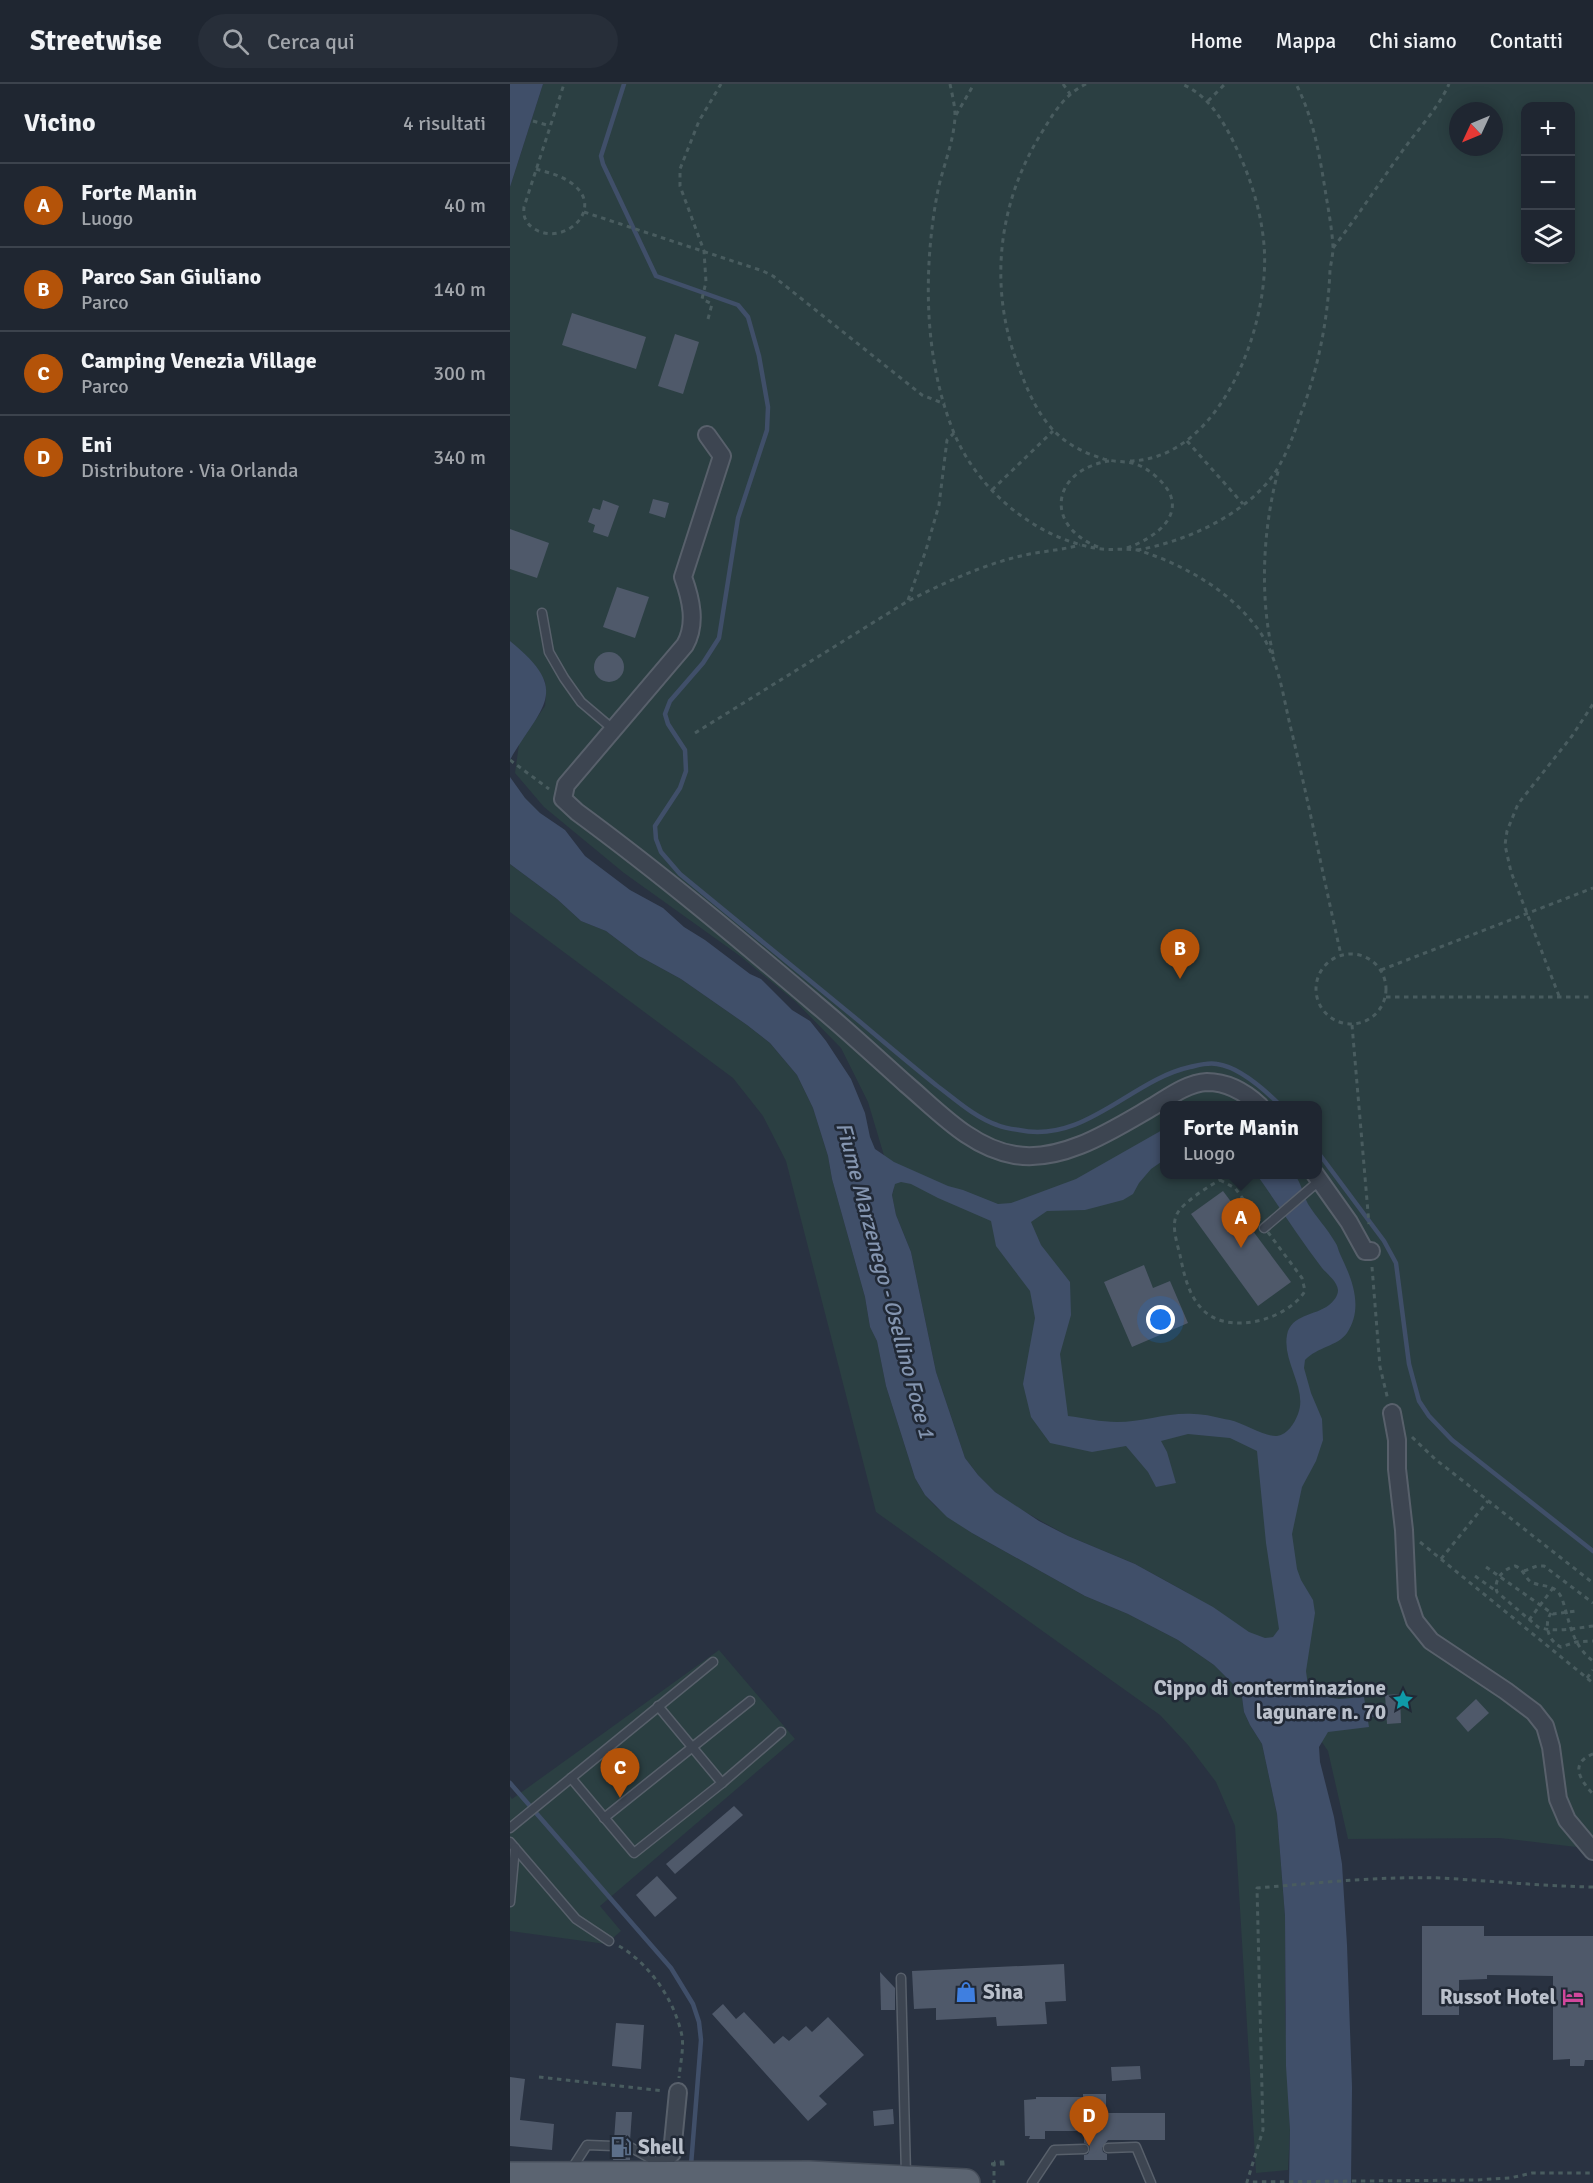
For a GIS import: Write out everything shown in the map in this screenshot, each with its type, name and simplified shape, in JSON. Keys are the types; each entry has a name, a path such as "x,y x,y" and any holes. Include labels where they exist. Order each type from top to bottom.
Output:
{"main road":[{"path":"510,2176 661,2173 808,2175 966,2183"}],"street":[{"path":"707,435 722,456 683,577 690,594 693,627 691,636 566,785 563,799 576,812 741,940 960,1130 985,1145 1016,1155 1047,1154 1067,1149 1112,1130 1160,1102"},
{"path":"1162,1101 1192,1085 1206,1082 1225,1084 1253,1101"},
{"path":"1314,1182 1349,1222 1365,1251 1371,1251"},
{"path":"1392,1413 1397,1440 1397,1469 1404,1530 1407,1596 1415,1621 1431,1641 1506,1691 1534,1712 1545,1726 1551,1747 1558,1799 1567,1821 1593,1851"},
{"path":"661,2173 672,2153 678,2092"}],"lane":[{"path":"542,614 549,652 564,678 581,702 614,730"},
{"path":"1264,1228 1314,1182"},
{"path":"510,1828 713,1662"},
{"path":"604,1818 750,1701"},
{"path":"658,1706 722,1783"},
{"path":"570,1778 634,1853 722,1783 781,1732"},
{"path":"510,1902 513,1845"},
{"path":"513,1845 576,1919 609,1941"},
{"path":"901,1978 907,2170 905,2179"},
{"path":"566,2176 587,2145 614,2146"},
{"path":"630,2147 655,2161 661,2173"},
{"path":"1108,2148 1136,2147 1151,2183"},
{"path":"1032,2183 1054,2150 1084,2149"}],"path":[{"path":"536,169 562,177 574,184 582,195 585,204 584,212 577,224 561,233 542,232 530,225 523,215 524,207 536,169 564,84"},
{"path":"708,319 712,304 702,299 706,282 704,251 680,186 680,169 699,121 721,84"},
{"path":"950,84 955,116"},
{"path":"974,84 955,116 936,201 929,263 932,340 936,371 954,433 970,463 992,490 1027,520 1081,545 1119,550 1136,550 1159,545 1221,520 1269,480 1294,436 1314,380 1328,303 1333,248 1322,168 1313,126 1296,84"},
{"path":"1062,84 1070,94"},
{"path":"1086,84 1070,94 1048,121 1016,181 1005,223 1000,289 1007,334 1018,366 1036,406 1053,431 1082,450 1112,461 1140,466 1168,489 1173,507 1170,518 1160,529 1144,540 1119,550"},
{"path":"1122,462 1142,461 1155,457 1187,441 1210,417 1238,377 1254,335 1264,279 1264,244 1258,210 1240,155 1208,101 1182,84"},
{"path":"1208,101 1225,84"},
{"path":"1333,248 1443,96 1449,84"},
{"path":"533,121 550,126"},
{"path":"584,212 754,267 773,276 922,395 945,404"},
{"path":"992,490 1053,431"},
{"path":"908,601 939,504 947,440 954,433"},
{"path":"1187,441 1243,504"},
{"path":"1108,549 1091,544 1074,532 1062,514 1060,500 1064,487 1073,477 1090,466 1112,461"},
{"path":"1280,463 1274,487 1266,555 1265,596 1268,629 1341,955"},
{"path":"695,733 908,601 981,568 1025,555 1081,545"},
{"path":"1136,550 1179,565 1223,592 1258,630 1267,643 1276,667"},
{"path":"1559,996 1507,859 1505,845 1507,831 1518,804 1572,736 1593,704"},
{"path":"511,760 563,799"},
{"path":"1382,970 1593,888"},
{"path":"1350,953 1368,958 1382,970 1387,987 1386,997 1377,1013 1370,1019 1352,1025 1333,1020 1325,1013 1316,995 1318,975 1331,959 1341,955 1350,953"},
{"path":"1386,997 1593,996"},
{"path":"1352,1025 1368,1211"},
{"path":"1220,1180 1235,1188 1264,1228 1302,1278 1305,1291 1300,1298 1284,1310 1249,1322 1221,1321 1210,1316 1202,1309 1188,1285 1176,1235 1176,1214 1183,1206 1220,1180"},
{"path":"1371,1251 1380,1367 1384,1391 1392,1413 1418,1445 1593,1583"},
{"path":"1441,1559 1488,1501"},
{"path":"1404,1530 1593,1683"},
{"path":"1497,1592 1498,1577 1511,1566 1517,1566 1532,1582 1553,1588 1560,1594 1576,1642 1583,1653 1593,1661"},
{"path":"1523,1572 1537,1566 1544,1566 1593,1603"},
{"path":"1486,1567 1551,1613 1556,1615 1576,1611"},
{"path":"1476,1576 1541,1629 1593,1626"},
{"path":"1529,1620 1553,1588"},
{"path":"1551,1613 1548,1618 1550,1640 1558,1646 1593,1641"},
{"path":"1587,1678 1593,1670"},
{"path":"1593,1754 1584,1757 1578,1773 1593,1794"},
{"path":"1593,1887 1541,1886 1440,1878 1366,1879 1257,1888 1263,2130 1248,2182 1377,2179 1476,2180 1532,2174 1593,2173"},
{"path":"539,2077 678,2092 682,2038 674,2009 645,1966 630,1953 609,1941"},
{"path":"991,2164 1006,2164 1005,2162 994,2162 994,2183"}],"green space":[{"path":"543,84 1593,84 1593,1849 1500,1838 1348,1839 1328,1751 1266,1660 1186,1592 1135,1564 1068,1536 1016,1507 995,1492 978,1475 965,1458 936,1372 911,1252 896,1215 892,1195 894,1189 868,1102 841,1048 796,1002 740,956 624,873 544,807 515,773 519,744 545,706 545,681 510,641 510,187"},
{"path":"510,864 557,899 581,921 606,931 639,956 681,979 747,1025 770,1043 797,1075 813,1108 828,1156 832,1179 865,1297 870,1327 877,1341 886,1386 915,1478 925,1495 936,1507 972,1533 1085,1596 1128,1614 1178,1640 1214,1665 1237,1688 1242,1697 1244,1712 1262,1744 1277,1814 1285,1916 1285,2012 1290,2130 1288,2170 1256,2173 1235,1826 1216,1782 1188,1745 1160,1715 876,1512 786,1161 763,1116 733,1078 510,912"},
{"path":"719,1650 795,1739 600,1906 621,1931 606,1944 510,1931 510,1796 512,1799"}],"water":[{"path":"510,84 543,84 510,187"},
{"path":"510,641 541,674 546,687 545,699 540,712 510,760"},
{"name":"Fiume Marzenego - Osellino Foce 1","path":"510,777 525,798 540,813 565,830 585,856 630,890 663,908 684,927 750,974 761,979 792,1010 810,1021 851,1079 865,1113 875,1149 894,1162 948,1186 998,1204 1011,1203 1076,1179 1160,1131 1160,1163 1151,1169 1133,1194 1123,1200 1085,1210 1047,1211 1031,1222 1041,1245 1070,1282 1071,1315 1060,1354 1068,1416 1117,1422 1175,1414 1198,1414 1230,1420 1272,1436 1281,1435 1290,1428 1298,1414 1300,1395 1286,1345 1289,1328 1298,1319 1329,1305 1338,1290 1334,1281 1322,1268 1260,1179 1297,1179 1308,1204 1337,1245 1349,1273 1355,1303 1355,1313 1347,1333 1338,1341 1315,1352 1305,1360 1304,1368 1311,1393 1322,1419 1323,1440 1316,1461 1302,1487 1292,1534 1297,1569 1313,1600 1315,1613 1306,1671 1309,1694 1339,1699 1364,1697 1369,1727 1328,1732 1319,1747 1320,1762 1334,1817 1342,1864 1352,2087 1351,2183 1289,2183 1285,1916 1277,1814 1262,1744 1244,1712 1242,1697 1237,1688 1214,1665 1178,1640 1128,1614 1085,1596 972,1533 947,1517 925,1495 915,1478 886,1386 877,1341 870,1327 865,1297 832,1179 828,1156 813,1108 797,1075 770,1043 747,1025 681,979 639,956 606,931 581,921 557,899 510,864","holes":["901,1182 911,1184 991,1221 996,1246 1030,1291 1035,1318 1023,1384 1031,1417 1050,1443 1092,1452 1126,1446 1148,1472 1156,1487 1176,1483 1167,1452 1161,1441 1188,1434 1230,1438 1257,1451 1266,1543 1279,1629 1273,1637 1265,1638 1249,1632 1213,1607 1135,1564 1068,1536 1039,1521 995,1492 965,1458 936,1372 911,1252 896,1215 892,1195 895,1184"]}],"building":[{"path":"572,313 646,337 636,369 562,345"},
{"path":"675,334 699,342 683,394 658,386"},
{"path":"653,499 669,503 665,518 649,513"},
{"path":"603,500 619,506 608,537 593,532 595,525 588,522 593,508 600,510"},
{"path":"510,529 549,543 537,578 510,569"},
{"path":"617,587 649,597 635,638 603,627"},
{"path":"609,652 620,656 624,667 620,678 609,682 598,678 594,667 598,656"},
{"path":"1223,1191 1291,1282 1258,1306 1191,1214"},
{"path":"1144,1265 1153,1288 1170,1281 1188,1323 1132,1347 1104,1282"},
{"path":"1400,1694 1401,1723 1387,1724 1385,1695"},
{"path":"1476,1699 1489,1713 1468,1732 1456,1718"},
{"path":"734,1806 743,1815 675,1874 666,1864"},
{"path":"657,1876 677,1898 655,1917 636,1895"},
{"name":"Russot Hotel","path":"1422,1926 1484,1926 1484,1936 1593,1936 1593,2060 1585,2060 1584,2066 1570,2066 1570,2059 1553,2060 1553,1976 1487,1975 1487,1979 1459,1980 1459,2015 1422,2015"},
{"path":"1064,1964 1066,2001 1045,2002 1047,2024 997,2026 996,2017 936,2020 936,2008 914,2009 912,1971"},
{"path":"880,1972 895,1988 895,2010 881,2010"},
{"path":"723,2004 736,2019 744,2012 774,2044 783,2036 789,2041 806,2026 812,2032 828,2017 864,2055 819,2096 827,2104 808,2121 712,2014"},
{"path":"616,2023 644,2025 641,2069 612,2066"},
{"path":"1140,2066 1141,2079 1112,2081 1111,2067"},
{"path":"510,2077 525,2079 520,2120 554,2124 552,2150 510,2146"},
{"path":"1083,2094 1106,2094 1106,2113 1165,2113 1165,2140 1108,2140 1102,2148 1107,2154 1107,2160 1084,2160 1084,2155 1088,2154 1090,2149 1089,2145 1084,2143 1084,2131 1045,2131 1045,2139 1029,2139 1030,2136 1025,2136 1024,2100 1036,2099 1036,2097 1083,2097"},
{"path":"893,2109 894,2124 874,2126 873,2111"},
{"path":"616,2112 632,2112 630,2141 624,2146 625,2151 630,2154 630,2160 613,2160 614,2152 620,2147 619,2143 614,2140"}],"waterway":[{"path":"624,84 601,156 603,164 656,276 738,305 748,317 759,356 768,407 767,430 738,518 719,638 703,663 670,701 665,714 668,724 685,750 686,771 680,788 655,826 656,839 661,852 680,874 917,1069 965,1107 989,1122 1002,1127 1043,1132 1065,1128 1087,1120 1168,1074 1210,1063 1225,1066 1243,1075 1275,1101"},
{"path":"1322,1158 1384,1241 1396,1263 1409,1364 1419,1401 1429,1416 1452,1440 1593,1551"},
{"path":"1364,1714 1391,1716"},
{"path":"510,1783 671,1968 693,2004 699,2022 701,2040 691,2165"}],"place":[{"name":"Parco San Giuliano","path":"1180,979"},
{"name":"Forte Manin","path":"1241,1248"},
{"name":"Cippo di conterminazione lagunare n. 70","path":"1403,1700"},
{"name":"Camping Venezia Village","path":"620,1798"},
{"name":"Sina","path":"966,1992"},
{"name":"Russot Hotel","path":"1573,1997"},
{"name":"Eni","path":"1089,2146"},
{"name":"Shell","path":"621,2147"}]}
